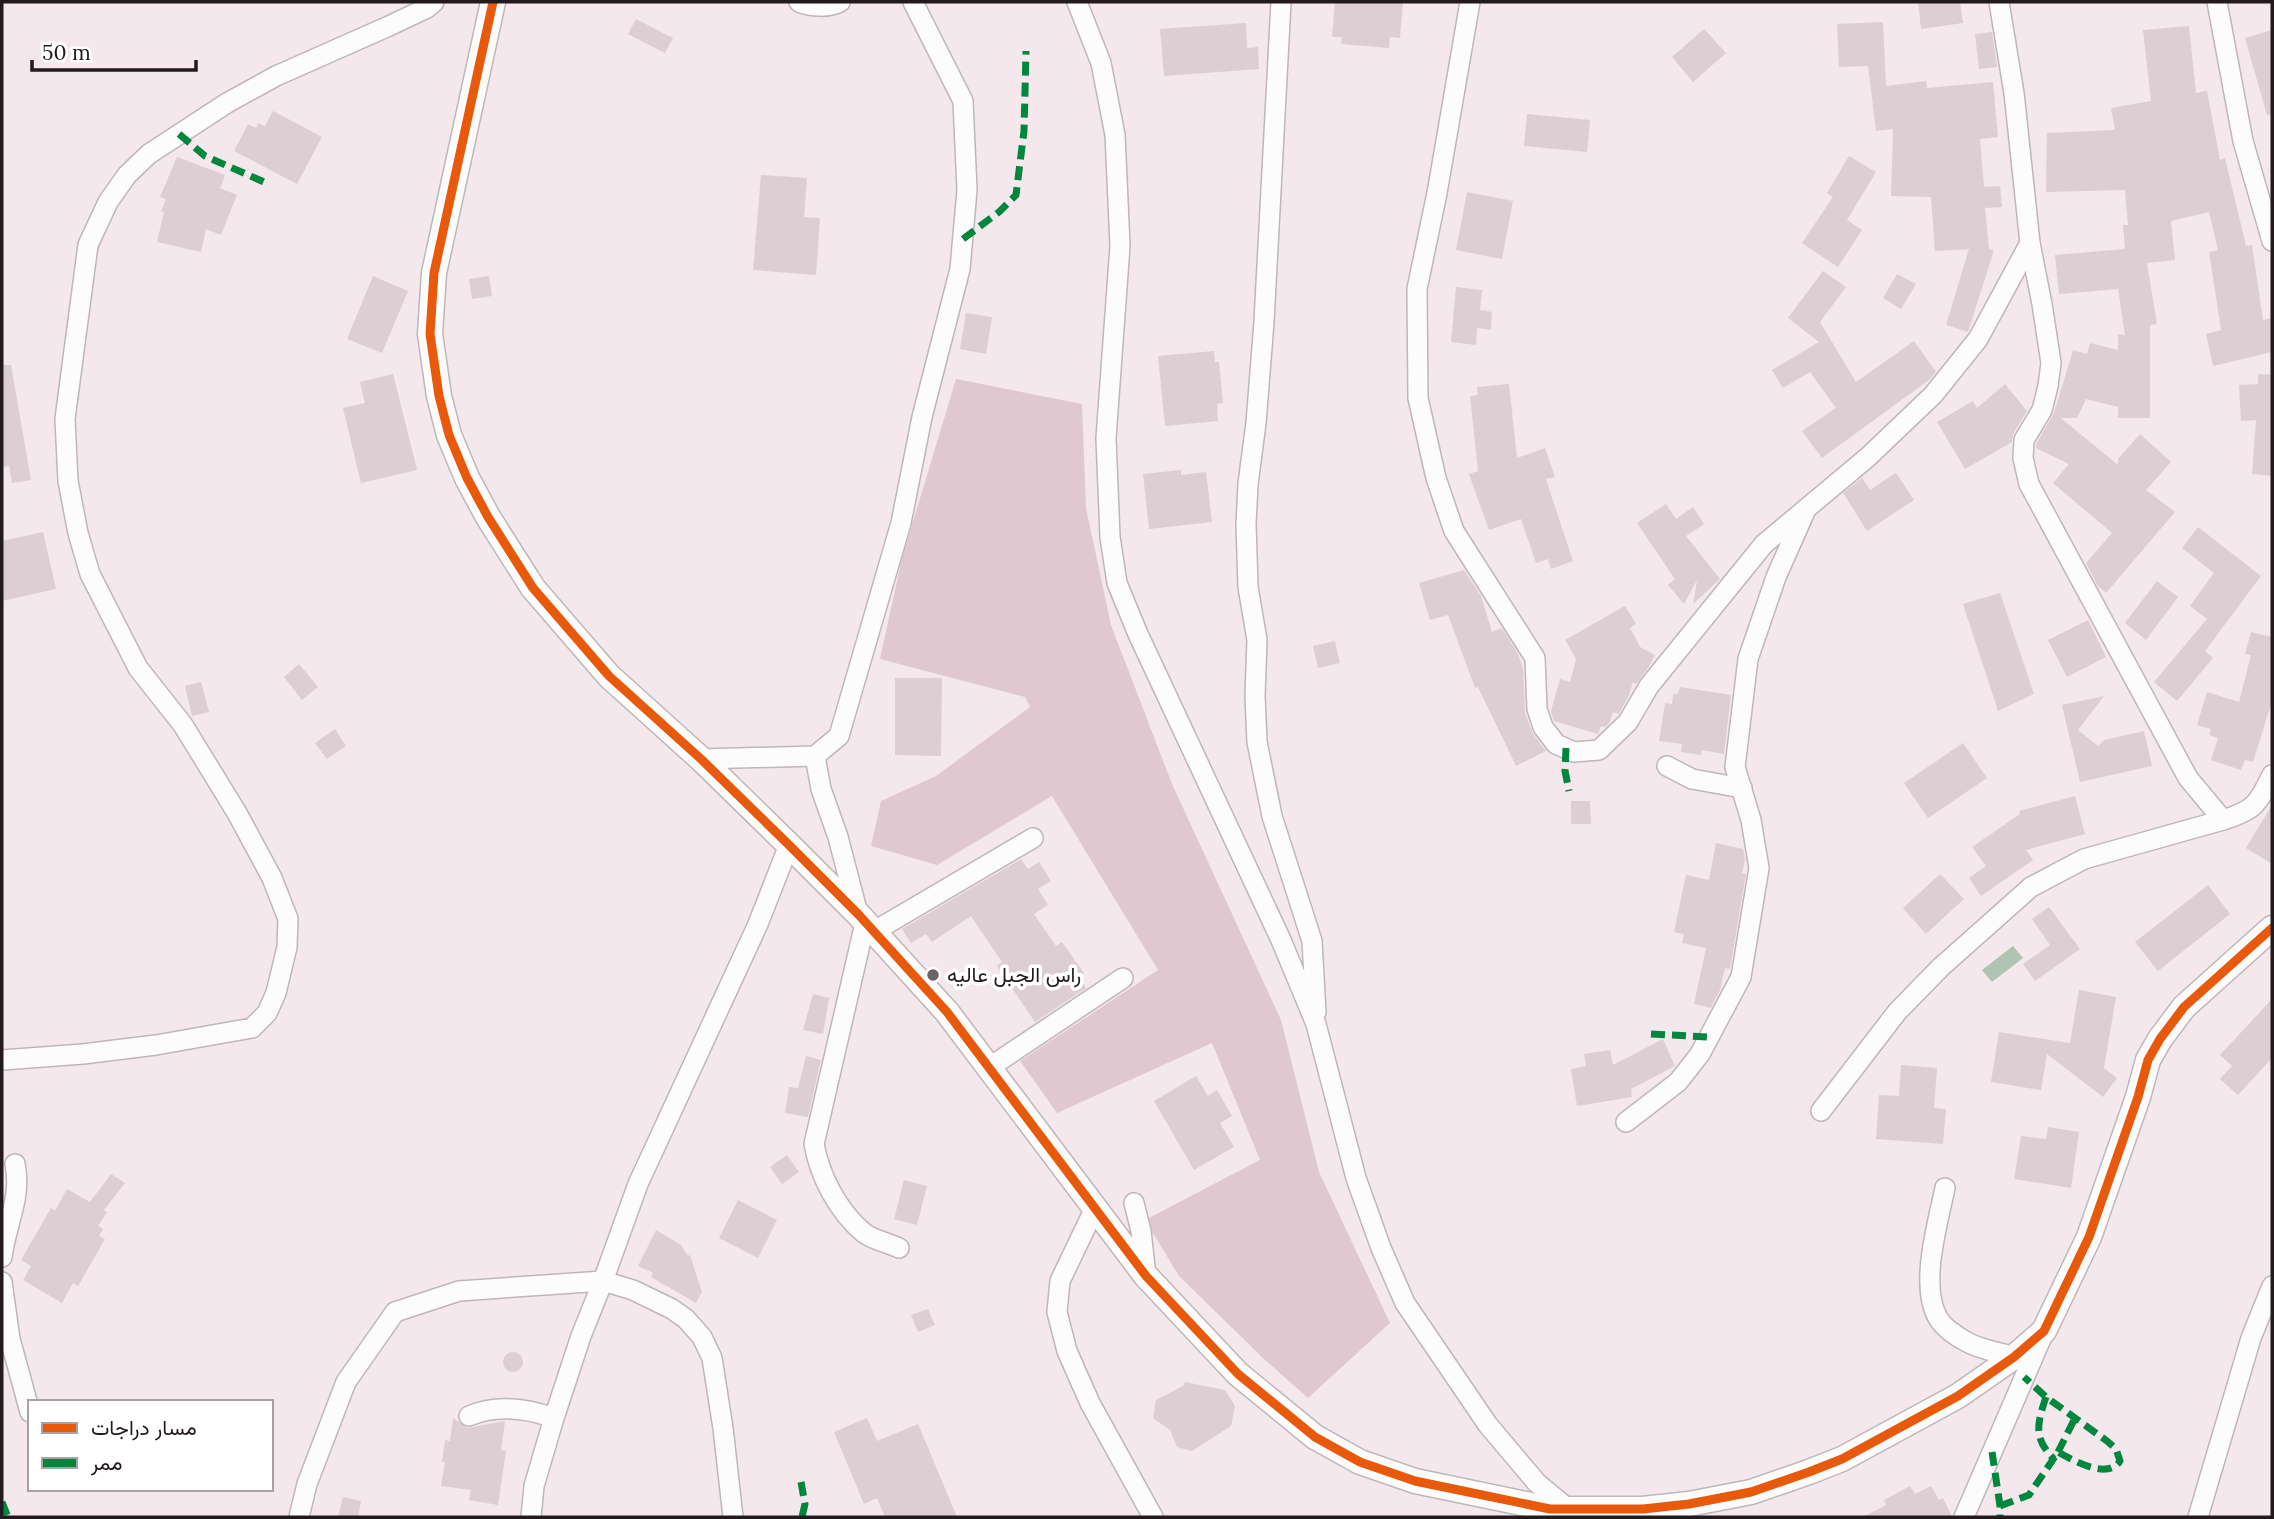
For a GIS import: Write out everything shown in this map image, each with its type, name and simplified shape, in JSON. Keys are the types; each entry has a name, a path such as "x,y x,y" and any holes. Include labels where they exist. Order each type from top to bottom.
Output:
{"street":[{"path":"2,1060 156,1045 252,1028 267,1013 276,993 287,947 288,919 272,878 237,813 183,725 138,668 90,574 78,533 68,481 65,419 88,245 108,202 127,175 149,154 227,103 276,76 389,26 434,2"},
{"path":"493,2 434,273 430,334 439,396 449,435 467,478 533,588 609,676 701,759 789,845 940,1003 1053,1149 1094,1210 1146,1276 1238,1374 1315,1437 1360,1462 1415,1481 1556,1512 1643,1509 1739,1494 1842,1459 1958,1396 2014,1357 2044,1331"},
{"path":"799,2 807,5 834,5 840,2"},
{"path":"701,759 815,756 839,736 901,523 922,417 960,269 968,190 963,101 913,2"},
{"path":"1077,2 1101,63 1115,135 1120,246 1106,438 1110,537 1117,583 1138,634 1281,940 1316,1024 1356,1178 1381,1248 1405,1303 1488,1425 1537,1483 1556,1512"},
{"path":"1280,2 1264,323 1248,484 1247,574 1257,640 1257,742 1272,816 1312,941 1316,1024"},
{"path":"1470,2 1437,194 1417,289 1418,398 1436,478 1454,531 1535,658 1537,709 1543,727 1556,744 1574,752 1599,750 1610,740 1628,722 1649,685 1764,544 1868,457 1933,395 1978,339 2030,243"},
{"path":"1999,2 2014,93 2030,243 2051,363 2042,410 2024,440 2023,458 2029,484 2188,778 2223,821"},
{"path":"2217,2 2243,141 2272,241"},
{"path":"1626,1122 1678,1082 1700,1054 1741,977 1759,868 1735,767 1748,659 1776,578 1805,510"},
{"path":"815,756 821,789 865,923 814,1144 818,1166 846,1213 866,1234 899,1248"},
{"path":"1667,765 1692,779 1742,788"},
{"path":"1821,1111 1897,1012 1941,967 2031,887 2084,859 2241,814 2258,803 2272,775"},
{"path":"865,923 1032,838"},
{"path":"531,1517 534,1486 554,1418 581,1336 638,1184 758,924 789,845"},
{"path":"1965,1517 2044,1331 2089,1237 2138,1097 2148,1060 2184,1007 2272,928"},
{"path":"990,1067 1123,978"},
{"path":"2,1257 4,1240 15,1211 15,1164"},
{"path":"1945,1188 1930,1265 1930,1292 1937,1317 1968,1343 2014,1357"},
{"path":"1134,1203 1141,1231 1146,1276"},
{"path":"1094,1210 1060,1281 1057,1312 1067,1351 1090,1403 1153,1517"},
{"path":"2,1282 10,1339 28,1405"},
{"path":"299,1517 307,1484 346,1382 395,1312 459,1291 603,1282 633,1290 672,1309 702,1337 712,1358 733,1517"},
{"path":"2198,1517 2251,1338 2272,1286"},
{"path":"469,1416 485,1409 522,1409 554,1418"}],"shaded area":[{"path":"956,379 1082,404 1086,508 1111,625 1172,784 1281,1020 1319,1172 1390,1323 1308,1398 1179,1276 1145,1220 1260,1160 1212,1043 1057,1113 1020,1061 1158,970 1052,796 937,865 871,846 881,801 936,776 1030,707 1025,697 880,659 902,558"},
{"path":"2013,946 2023,958 1992,982 1982,970"}],"building":[{"path":"1335,2 1403,2 1400,38 1390,37 1389,48 1341,44 1342,37 1332,37"},
{"path":"1918,2 1960,2 1963,23 1921,29"},
{"path":"636,19 673,38 665,53 628,34"},
{"path":"1883,22 1886,86 1926,81 1927,88 1993,82 1998,137 1980,139 1984,187 2000,186 2002,207 1985,208 1989,249 1994,250 1968,332 1946,325 1969,249 1935,251 1931,197 1891,196 1893,129 1876,131 1868,66 1839,67 1837,24"},
{"path":"1246,23 1247,48 1258,47 1259,69 1164,76 1160,29"},
{"path":"2189,26 2196,93 2207,91 2220,160 2225,158 2246,246 2252,245 2263,320 2272,318 2272,352 2213,366 2206,334 2221,330 2209,252 2218,250 2209,212 2171,221 2175,260 2147,263 2157,324 2150,325 2150,418 2118,418 2118,407 2086,399 2077,418 2061,418 2118,465 2118,459 2140,434 2171,462 2146,490 2175,512 2106,593 2098,586 2086,563 2112,533 2053,483 2069,464 2036,448 2036,444 2054,413 2073,350 2087,354 2090,343 2118,350 2118,334 2125,335 2118,289 2059,294 2055,255 2125,249 2123,225 2128,225 2125,190 2046,192 2047,133 2115,130 2111,108 2151,101 2143,30"},
{"path":"1704,29 1726,53 1693,82 1672,57"},
{"path":"2272,30 2272,114 2267,115 2245,38"},
{"path":"1992,32 1997,67 1979,69 1975,34"},
{"path":"273,111 322,137 297,184 234,151 248,124 256,128 258,123 265,126"},
{"path":"1527,114 1590,120 1587,152 1524,146"},
{"path":"1849,156 1876,172 1847,220 1862,230 1838,267 1802,243 1833,197 1827,193"},
{"path":"177,157 225,175 220,188 237,195 221,235 206,229 201,252 157,242 164,212 161,211 166,199 160,197"},
{"path":"761,175 807,178 804,217 820,218 816,275 753,270"},
{"path":"1467,192 1513,201 1502,259 1456,250"},
{"path":"1823,271 1846,287 1820,322 1856,382 1914,341 1936,372 1929,380 1822,458 1802,431 1836,408 1810,372 1783,388 1772,370 1819,342 1788,318"},
{"path":"1897,274 1916,284 1901,309 1883,298"},
{"path":"373,276 408,291 382,353 347,339"},
{"path":"489,276 492,296 472,299 469,279"},
{"path":"1456,287 1482,290 1480,310 1492,312 1491,330 1477,328 1476,345 1451,342"},
{"path":"966,313 992,317 986,354 960,349"},
{"path":"1214,351 1215,362 1219,362 1223,403 1217,404 1218,421 1165,426 1158,356"},
{"path":"2,365 11,365 31,480 12,483 9,466 2,467"},
{"path":"393,374 417,470 361,483 343,408 365,403 360,382"},
{"path":"2258,374 2272,375 2272,476 2252,474 2256,420 2241,421 2239,385 2258,384"},
{"path":"1509,384 1517,458 1545,448 1555,477 1546,479 1573,561 1551,569 1548,559 1536,563 1521,519 1489,530 1469,474 1478,471 1470,396 1478,395 1477,387"},
{"path":"2005,384 2027,411 2013,434 2012,442 1965,469 1937,422 1973,401 1977,408"},
{"path":"1181,470 1181,475 1206,472 1212,522 1149,529 1143,474"},
{"path":"1896,473 1914,500 1867,531 1843,493 1862,478 1870,490"},
{"path":"1666,504 1676,519 1693,507 1704,524 1686,536 1720,579 1693,604 1697,580 1684,604 1668,585 1675,579 1637,523"},
{"path":"2198,527 2261,576 2205,651 2213,658 2177,701 2154,682 2207,619 2190,606 2214,573 2182,548"},
{"path":"43,532 56,589 2,601 2,541"},
{"path":"1464,570 1481,596 1492,632 1502,628 1518,654 1523,668 1525,713 1533,734 1546,751 1516,766 1478,687 1475,688 1448,615 1430,620 1419,583"},
{"path":"2157,581 2178,597 2146,640 2125,623"},
{"path":"2000,593 2034,694 1998,711 1963,604"},
{"path":"1625,606 1636,624 1630,628 1640,647 1655,655 1648,668 1636,684 1633,682 1619,714 1613,712 1610,722 1605,727 1601,726 1598,734 1554,721 1551,711 1560,679 1570,682 1576,659 1565,640"},
{"path":"2088,620 2106,657 2067,677 2048,640"},
{"path":"2251,632 2272,637 2272,701 2253,762 2245,760 2241,770 2211,760 2218,738 2209,735 2211,729 2197,725 2207,692 2239,702 2251,655 2245,654"},
{"path":"1335,641 1340,663 1318,668 1313,646"},
{"path":"299,664 318,687 302,700 284,677"},
{"path":"895,678 942,678 941,756 895,755"},
{"path":"201,682 209,712 192,716 185,686"},
{"path":"1680,687 1731,695 1724,754 1702,750 1701,755 1681,752 1682,744 1659,741 1665,703 1672,704 1673,694 1678,694"},
{"path":"2104,696 2078,730 2098,746 2104,740 2144,731 2152,766 2080,782 2062,705"},
{"path":"335,729 346,746 327,759 315,743"},
{"path":"1963,743 1987,778 1928,818 1904,783"},
{"path":"2075,796 2085,834 2026,850 2033,860 1981,896 1969,878 1986,866 1972,847 2020,814 2019,811"},
{"path":"1571,801 1590,801 1591,824 1571,824"},
{"path":"2272,805 2272,864 2246,848"},
{"path":"1716,843 1743,849 1745,860 1742,873 1746,874 1730,969 1725,968 1720,990 1711,1008 1694,1004 1706,948 1682,943 1684,934 1674,932 1686,875 1709,880"},
{"path":"1021,859 1028,869 1039,862 1051,881 1038,889 1048,905 1034,914 1056,946 1062,942 1084,973 1079,977 1086,988 1035,1022 997,966 1002,962 971,916 932,942 926,934 911,943 902,929"},
{"path":"1940,874 1964,899 1926,934 1903,908"},
{"path":"2208,885 2230,914 2158,971 2135,942"},
{"path":"2049,907 2080,949 2035,981 2023,964 2050,945 2032,919"},
{"path":"2079,990 2116,997 2104,1068 2117,1078 2103,1097 2047,1054 2041,1090 1991,1082 1999,1032 2070,1043"},
{"path":"813,994 829,998 823,1034 803,1030"},
{"path":"2272,999 2272,1058 2238,1095 2220,1079 2232,1066 2220,1055"},
{"path":"1663,1039 1675,1066 1631,1089 1632,1097 1577,1106 1571,1069 1586,1066 1584,1054 1610,1050 1613,1065"},
{"path":"806,1056 821,1060 808,1117 785,1113 789,1087 798,1088"},
{"path":"1901,1065 1937,1068 1934,1108 1946,1109 1943,1144 1876,1139 1879,1095 1899,1096"},
{"path":"1196,1076 1208,1096 1217,1090 1232,1116 1220,1123 1234,1147 1194,1170 1154,1101"},
{"path":"2048,1127 2079,1132 2071,1188 2014,1179 2021,1136 2046,1139"},
{"path":"787,1155 799,1172 782,1184 770,1167"},
{"path":"111,1174 125,1183 104,1210 107,1212 98,1226 103,1229 99,1236 105,1239 78,1286 73,1283 62,1303 23,1280 31,1266 21,1260 51,1208 55,1211 67,1189 90,1202"},
{"path":"904,1180 927,1186 917,1225 894,1219"},
{"path":"738,1200 777,1220 758,1258 719,1238"},
{"path":"656,1230 681,1245 688,1256 690,1255 702,1292 696,1303 651,1277 653,1273 638,1266"},
{"path":"928,1309 935,1325 918,1332 911,1315"},
{"path":"513,1352 520,1355 523,1362 520,1369 513,1372 506,1369 503,1362 506,1355"},
{"path":"1185,1382 1225,1390 1235,1406 1231,1426 1192,1451 1177,1447 1170,1430 1153,1418 1156,1400 1183,1386"},
{"path":"453,1418 467,1428 505,1421 501,1450 506,1451 498,1505 469,1500 471,1490 441,1486 445,1440 450,1441"},
{"path":"867,1418 877,1441 918,1424 957,1517 885,1517 877,1498 864,1504 834,1432"},
{"path":"1910,1486 1915,1494 1931,1486 1939,1500 1943,1498 1952,1517 1863,1517 1886,1505 1884,1500"},
{"path":"343,1497 361,1501 358,1517 338,1517"}],"marked path":[{"path":"963,239 999,212 1016,195 1024,131 1026,51"},
{"path":"179,134 205,156 264,182"},
{"path":"1566,748 1565,771 1569,791"},
{"path":"1651,1034 1709,1037"},
{"path":"2000,1506 2029,1495 2058,1452 2081,1464 2099,1469 2108,1469 2120,1461 2116,1449 2107,1441 2046,1397 2024,1377"},
{"path":"2046,1397 2040,1415 2039,1430 2043,1444 2054,1459"},
{"path":"2058,1452 2075,1418"},
{"path":"1992,1452 2000,1517"},
{"path":"801,1482 805,1504 802,1517"},
{"path":"2,1502 8,1517"}],"cycle path":[{"path":"493,2 434,273 430,334 439,396 449,435 467,478 488,517 533,588 609,676 701,759 789,845 858,914 947,1012 1146,1276 1238,1374 1315,1437 1360,1462 1415,1481 1550,1509 1643,1509 1689,1504 1751,1492 1842,1459 1958,1396 2014,1357 2044,1331 2089,1237 2138,1097 2148,1060 2184,1007 2272,928"}],"place":[{"name":"راس الجبل عاليه","path":"933,975"}]}
